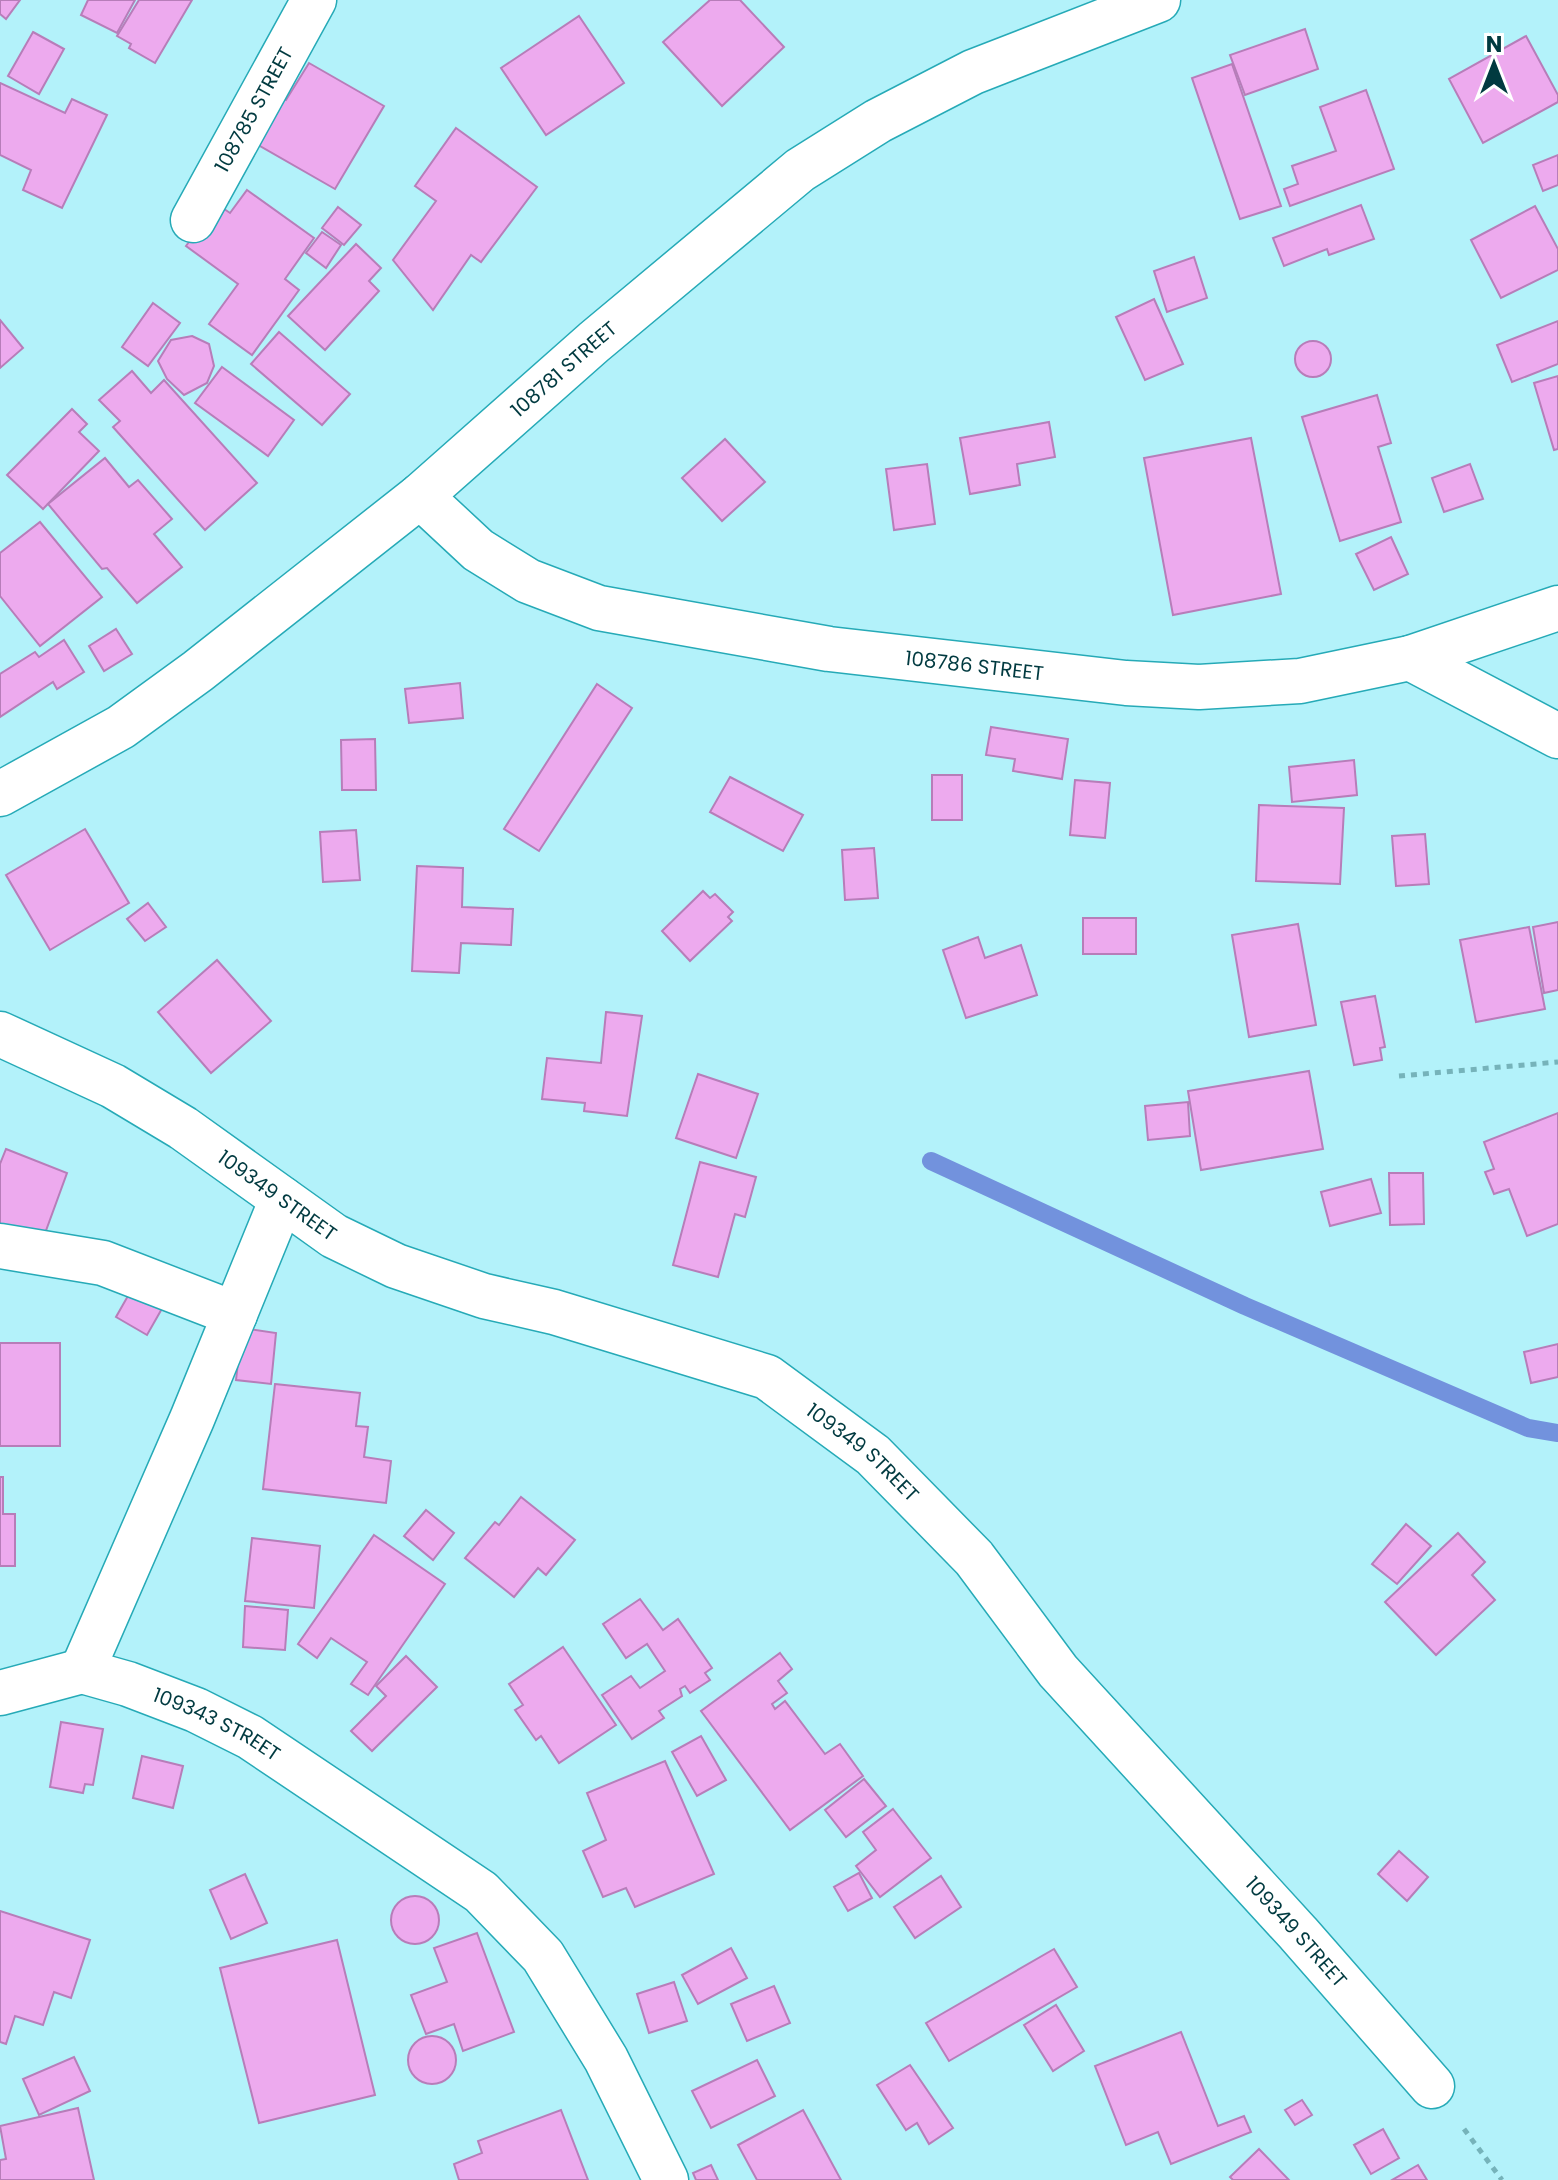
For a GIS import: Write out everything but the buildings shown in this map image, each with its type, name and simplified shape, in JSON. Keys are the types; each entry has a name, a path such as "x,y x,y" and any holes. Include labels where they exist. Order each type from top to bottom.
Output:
{"street":[{"name":"108785 STREET","path":"193,220 314,0"},
{"name":"108781 STREET","path":"0,794 121,727 420,496 594,342 800,170 878,121 973,72 1147,2"},
{"name":"108786 STREET","path":"420,496 478,550 528,581 599,608 829,649 1126,683 1199,687 1300,681 1410,658 1558,608"},
{"path":"1410,658 1558,736"},
{"name":"109349 STREET","path":"0,1034 113,1086 183,1128 334,1236 396,1266 484,1296 554,1312 767,1377 873,1455 974,1558 1058,1671 1298,1933 1432,2086"},
{"path":"0,1693 82,1671 282,1199"},
{"path":"0,1246 103,1263 235,1314"},
{"name":"109343 STREET","path":"82,1671 182,1705 250,1737 481,1892 543,1956 606,2059 666,2180"}],"path":[{"path":"1399,1076 1558,1062"},
{"path":"1432,2086 1502,2180"}],"waterway":[{"path":"931,1161 1245,1306 1528,1428 1558,1433"}]}
